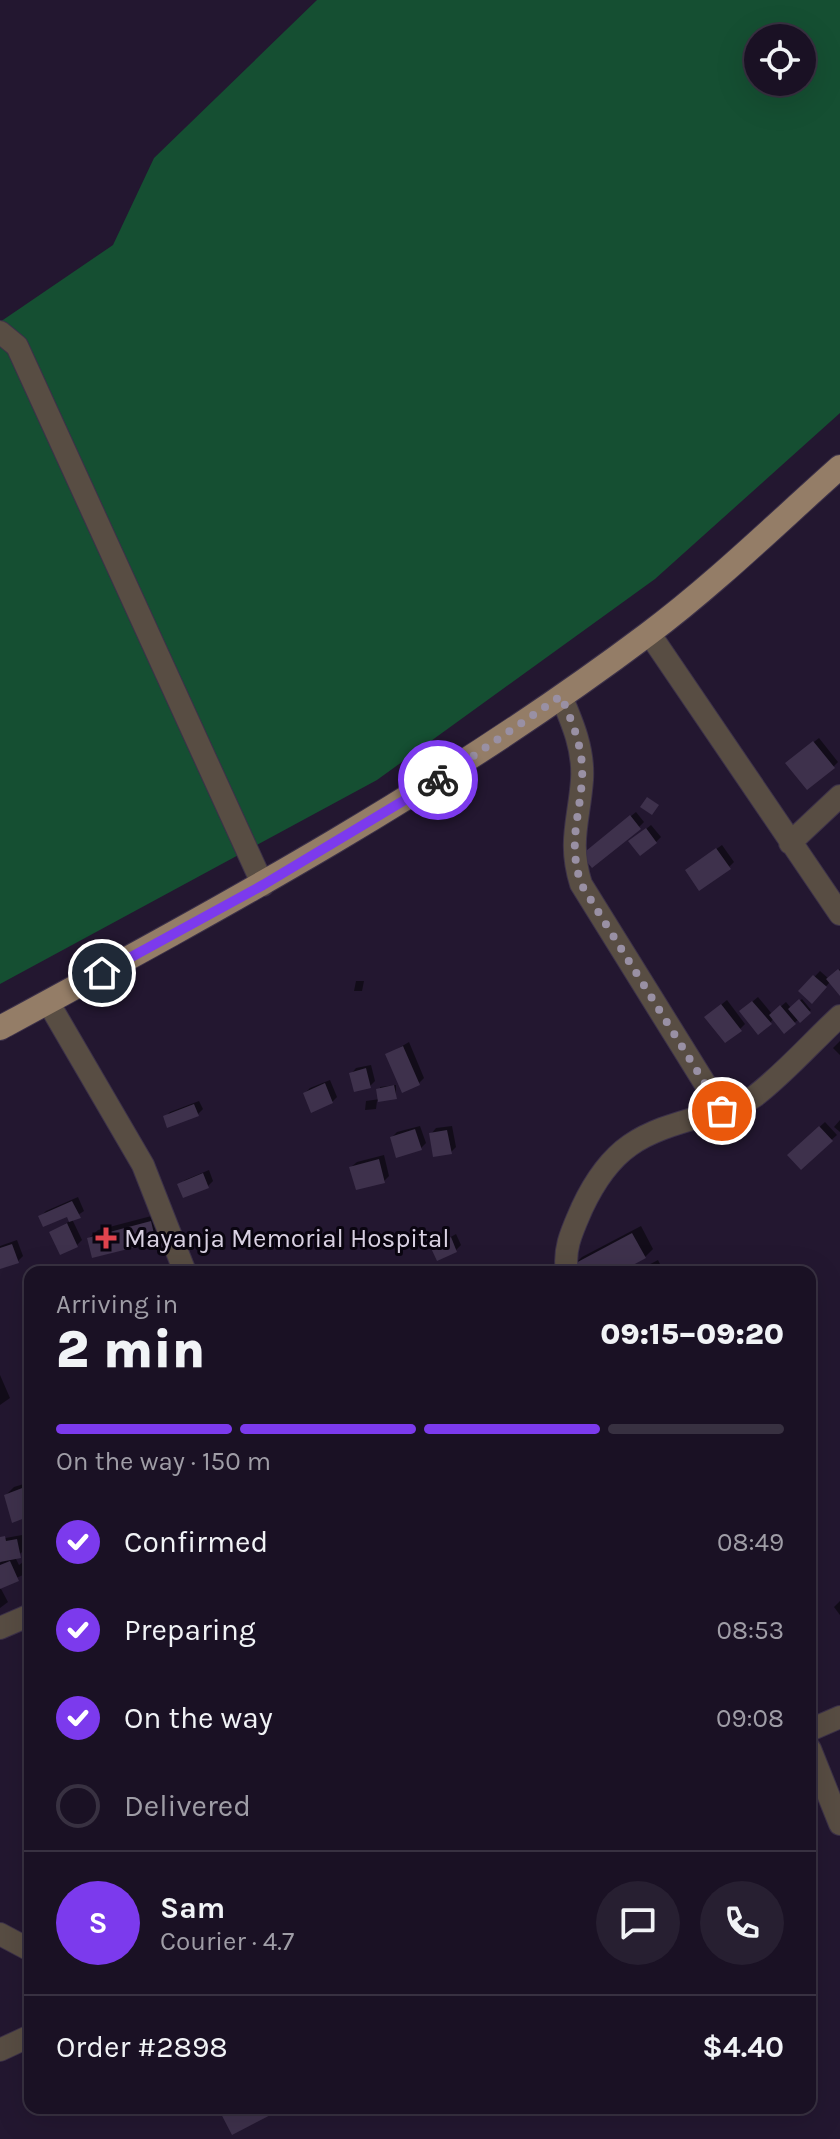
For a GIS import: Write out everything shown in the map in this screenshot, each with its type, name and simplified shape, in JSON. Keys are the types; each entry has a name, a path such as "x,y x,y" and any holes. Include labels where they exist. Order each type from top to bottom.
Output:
{"main road":[{"path":"0,1028 263,885 434,783 649,633 840,467"}],"street":[{"path":"0,332 17,346 263,885"},
{"path":"649,633 840,914"},
{"path":"561,696 577,732 581,756 582,778 574,861 581,884 722,1111"},
{"path":"790,843 840,796"},
{"path":"48,1002 143,1165 183,1266"},
{"path":"566,1266 570,1236 587,1198 606,1167 628,1144 660,1128 722,1111 753,1097 840,1016"},
{"path":"0,1628 24,1618"},
{"path":"816,1727 840,1717"},
{"path":"816,1764 840,1824"},
{"path":"0,1934 24,1947"},
{"path":"0,2050 24,2039"}],"green space":[{"path":"317,0 840,0 840,413 655,579 377,780 0,984 0,322 113,245 154,158"}],"building":[{"path":"813,741 835,768 807,790 785,763"},
{"path":"647,797 659,805 652,815 640,807"},
{"path":"630,815 641,829 592,868 581,855"},
{"path":"646,828 657,843 640,856 628,841"},
{"path":"716,848 731,869 699,891 685,870"},
{"path":"838,969 840,971 840,996 826,979"},
{"path":"813,975 827,987 812,1004 798,991"},
{"path":"799,999 811,1013 800,1023 788,1009"},
{"path":"752,1001 772,1024 758,1035 739,1011"},
{"path":"721,1004 742,1031 725,1043 704,1017"},
{"path":"780,1005 796,1024 784,1034 769,1015"},
{"path":"403,1046 420,1085 402,1093 385,1054"},
{"path":"366,1068 371,1088 354,1092 349,1073"},
{"path":"325,1083 333,1103 311,1113 303,1093"},
{"path":"394,1085 397,1099 378,1102 376,1089"},
{"path":"194,1104 199,1116 167,1128 163,1116"},
{"path":"819,1126 833,1141 801,1170 787,1155"},
{"path":"415,1129 422,1150 396,1158 390,1137"},
{"path":"447,1130 452,1154 433,1157 429,1133"},
{"path":"379,1159 385,1183 356,1190 349,1167"},
{"path":"203,1173 209,1188 183,1198 177,1184"},
{"path":"72,1201 81,1218 69,1222 67,1217 43,1227 38,1216"},
{"path":"151,1221 156,1242 92,1258 87,1238"},
{"path":"67,1223 78,1247 60,1255 49,1232"},
{"path":"632,1233 646,1258 631,1266 572,1265"},
{"path":"451,1237 457,1252 437,1261 430,1246"},
{"path":"12,1244 19,1263 0,1269 0,1248"},
{"path":"24,1487 24,1518 12,1523 4,1495"},
{"path":"5,1536 6,1541 17,1539 21,1558 0,1562 0,1537"},
{"path":"10,1561 19,1581 0,1589 0,1565"},
{"path":"221,2114 272,2114 232,2135"}],"way so far":[{"path":"438,780 561,696 577,732 581,756 582,778 574,861 581,884 722,1111"}],"place":[{"name":"Mayanja Memorial Hospital","path":"106,1238"}],"route":[{"path":"102,973 263,885 438,780"}]}
